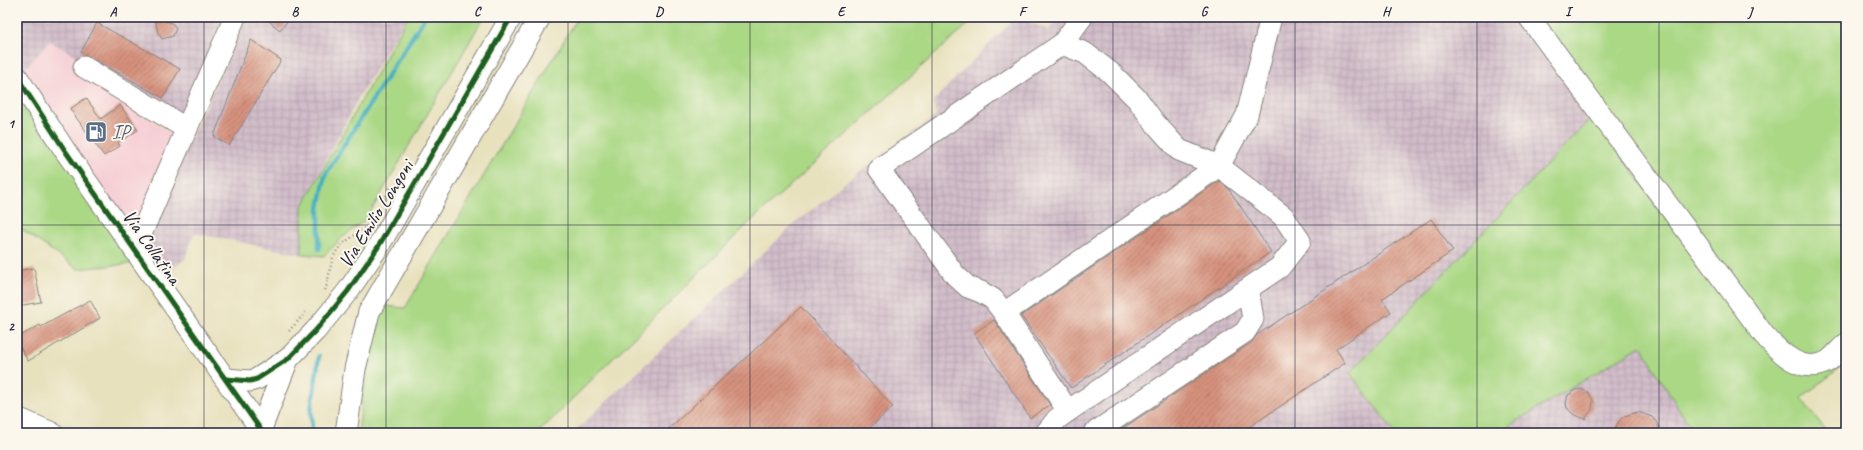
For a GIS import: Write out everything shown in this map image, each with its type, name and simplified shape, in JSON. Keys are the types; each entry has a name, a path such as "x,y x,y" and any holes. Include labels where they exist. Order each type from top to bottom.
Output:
{"street":[{"path":"135,248 235,17"},
{"name":"Via Emilio Longoni","path":"226,379 258,379 288,359 321,324 348,291 378,247 511,17"},
{"name":"Via Emilio Longoni","path":"346,433 354,369 369,312 540,17"},
{"path":"1068,411 1004,313 993,299 982,292 968,287 955,275 879,169 1062,44 1082,17"},
{"path":"1004,313 1219,166 1247,115 1271,17"},
{"path":"1529,17 1764,335 1776,348 1797,363 1811,365 1828,361 1846,344"},
{"path":"1046,433 1057,419 1068,411 1280,267 1300,240 1283,216 1219,166 1179,150 1154,122 1138,100 1111,73 1085,53 1062,44"},
{"path":"84,67 187,130"},
{"name":"Via Collatina","path":"17,78 66,152 135,248 262,431"},
{"path":"1094,433 1246,332 1253,319 1248,288"},
{"path":"262,431 288,359"},
{"path":"17,418 52,433"}],"path":[{"path":"324,293 329,281 333,258 336,252 342,244 358,234 371,221 394,180"},
{"path":"286,333 308,310"}],"shaded area":[{"path":"17,17 224,17 181,118 50,41 23,71 17,61"},
{"path":"246,17 407,17 359,97 302,207 304,255 194,233 185,259 166,274 142,246"},
{"path":"1016,17 1049,30 1058,17 1518,17 1592,117 1483,235 1350,373 1395,433 573,433 795,223 847,181 936,116 933,101"},
{"path":"50,41 80,58 73,70 175,135 138,223 131,230 23,71"},
{"path":"1642,345 1656,372 1694,433 1497,433"}],"green space":[{"path":"408,17 484,17 367,218 342,238 324,256 302,254 302,207"},
{"path":"578,17 976,17 751,221 538,433 358,433 371,335 386,306 405,308"},
{"path":"1519,17 1846,17 1846,363 1801,398 1828,433 1694,433 1656,372 1642,345 1497,433 1395,433 1350,373 1592,117 1689,247"},
{"path":"17,89 137,263 78,269 17,226"}],"building":[{"path":"264,17 291,17 280,30"},
{"path":"155,18 172,23 176,28 173,36 162,39 158,33"},
{"path":"97,23 180,69 163,98 81,52"},
{"path":"251,40 281,60 229,146 214,136"},
{"path":"86,98 101,119 120,105 138,130 118,143 120,146 104,156 70,109"},
{"path":"1219,181 1228,188 1271,252 1071,388 1021,316"},
{"path":"1431,219 1453,251 1382,299 1391,312 1336,349 1345,363 1240,433 1116,433 1252,342 1257,335"},
{"path":"34,268 41,302 17,306 17,271"},
{"path":"90,300 100,318 28,361 17,342 17,338 40,325 41,327"},
{"path":"801,307 893,407 864,433 664,433"},
{"path":"994,320 1050,405 1030,418 974,333"},
{"path":"1580,389 1588,392 1593,400 1592,409 1585,419 1573,414 1567,408 1566,403 1568,395"},
{"path":"1638,412 1652,417 1657,423 1661,433 1613,433 1619,421 1624,416"}],"waterway":[{"path":"319,249 319,209 325,175 425,17"},
{"path":"312,433 311,410 319,356"}],"cycle path":[{"path":"226,379 250,381 257,379 288,359 316,330 348,291 378,247 511,17"},
{"path":"17,77 66,152 263,433"}],"place":[{"name":"IP","path":"96,132"}]}
